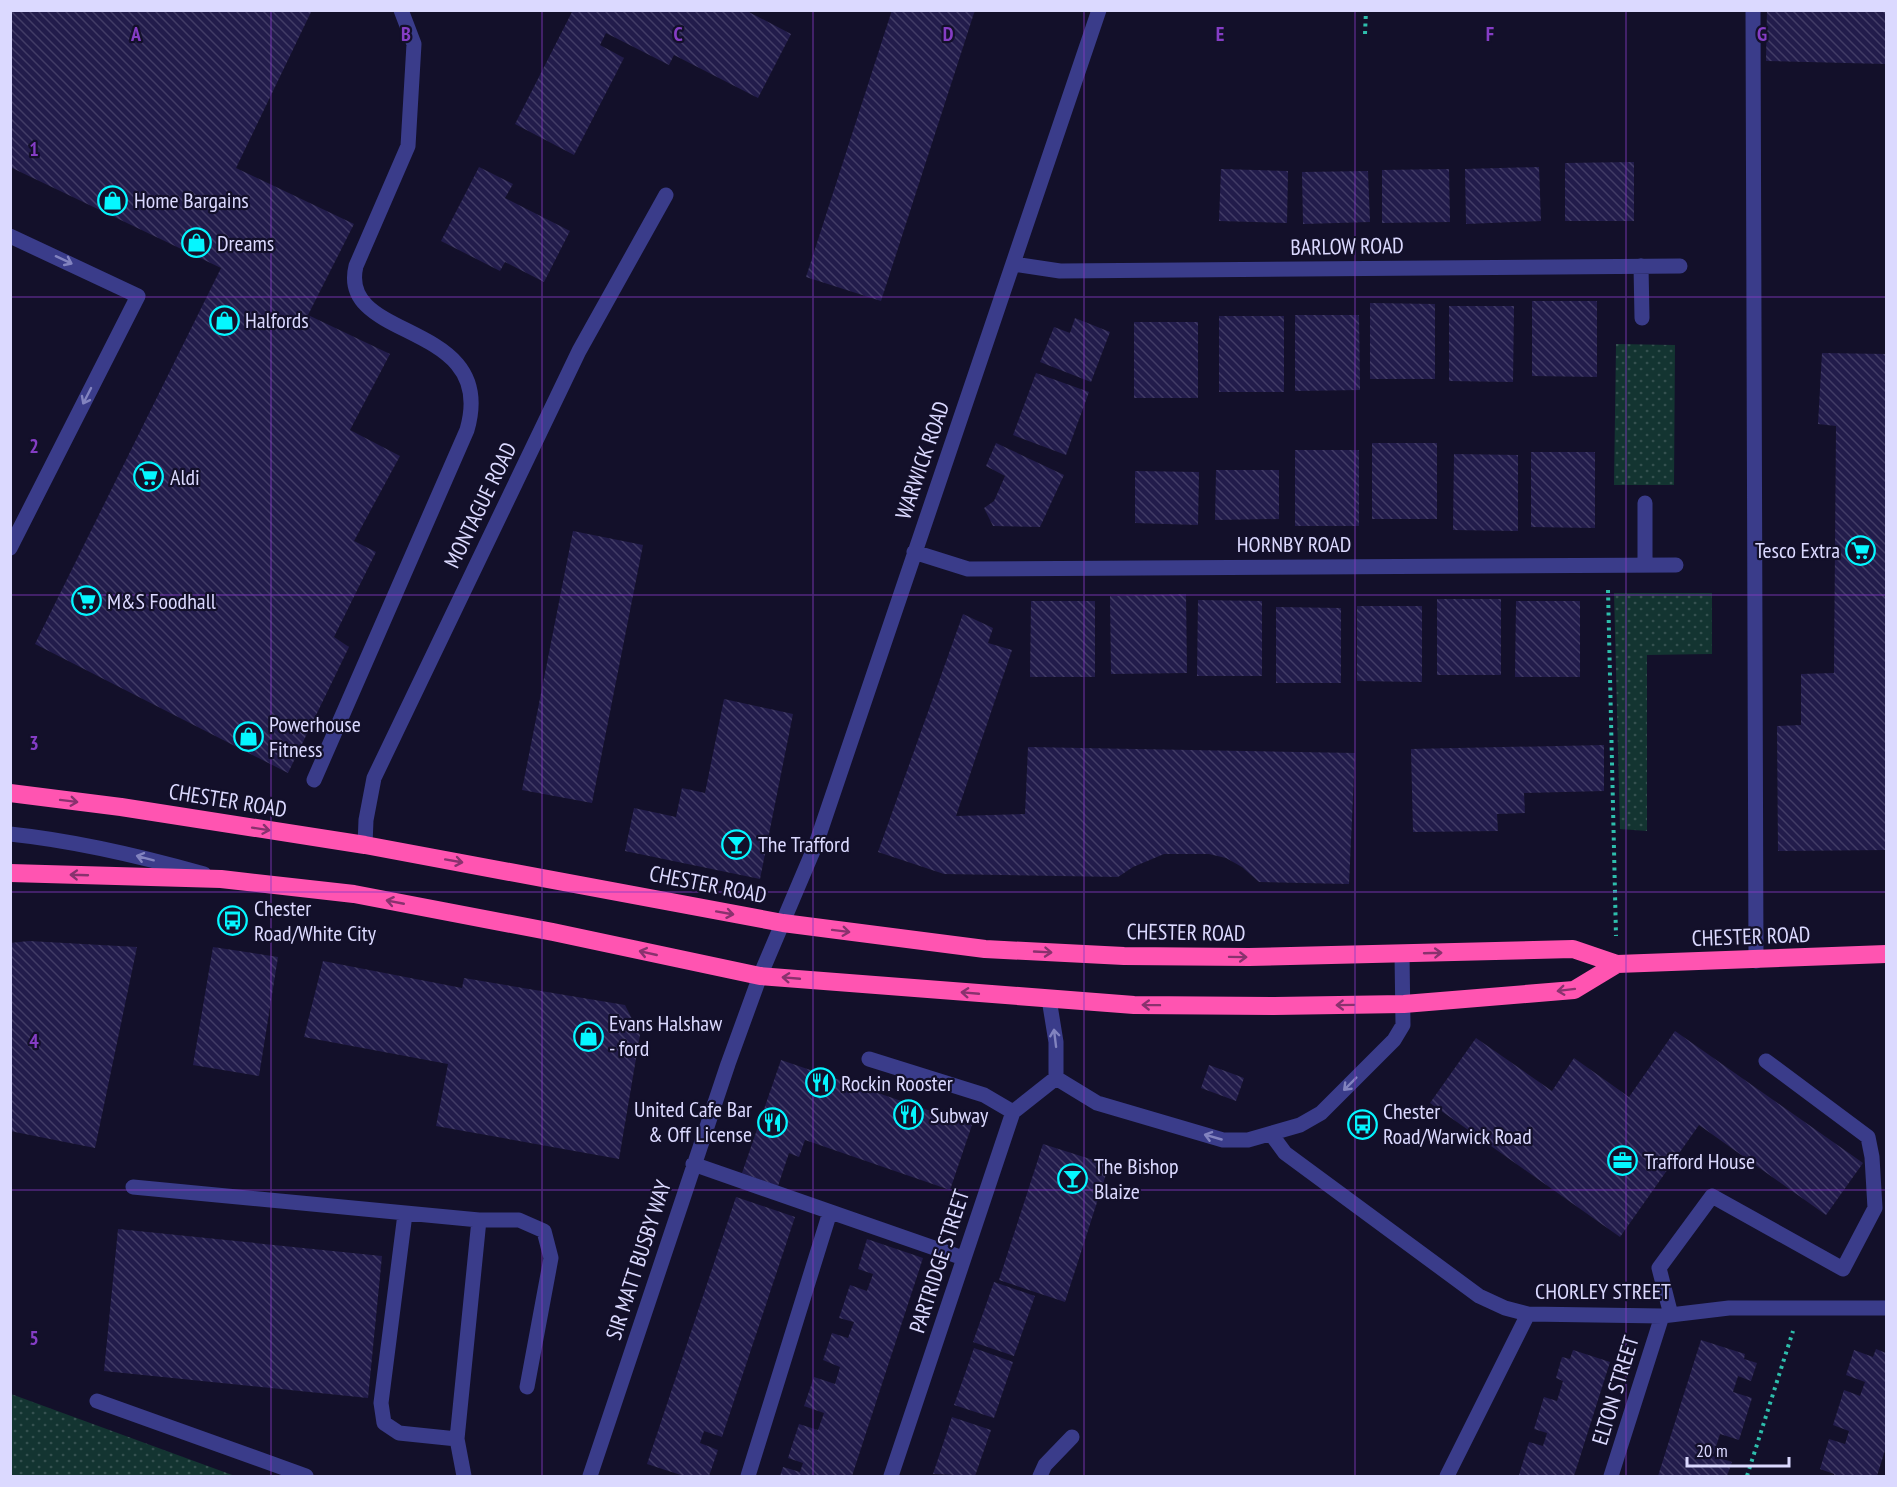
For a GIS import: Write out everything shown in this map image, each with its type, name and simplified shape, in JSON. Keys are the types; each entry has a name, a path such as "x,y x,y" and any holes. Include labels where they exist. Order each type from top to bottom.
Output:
{"highway":[{"name":"CHESTER ROAD","path":"10,794 133,809 365,845 783,923 985,950 1147,956 1402,954 1573,949 1617,964 1756,961 1887,954"},
{"name":"CHESTER ROAD","path":"10,873 221,879 354,894 553,932 760,976 1049,999 1192,1005 1404,1004 1574,990 1617,964"}],"street":[{"path":"314,780 467,430 472,411 471,391 464,372 451,356 365,305 354,287 356,266 408,146 414,44 406,18 401,10"},
{"name":"WARWICK ROAD","path":"783,923 816,844 1099,10"},
{"path":"1753,10 1756,961"},
{"name":"MONTAGUE ROAD","path":"365,845 366,820 374,778 579,351 666,195"},
{"path":"10,236 138,296 10,548"},
{"name":"BARLOW ROAD","path":"1014,264 1060,271 1680,266"},
{"path":"1641,266 1642,318"},
{"path":"1644,565 1645,503"},
{"name":"HORNBY ROAD","path":"914,552 968,568 1676,565"},
{"path":"10,834 66,840 140,856 221,879"},
{"name":"SIR MATT BUSBY WAY","path":"590,1476 693,1164 760,976 783,923"},
{"path":"1056,1078 1097,1103 1223,1140 1248,1140 1300,1125 1321,1113 1394,1040 1403,1025 1402,954"},
{"path":"1049,999 1056,1042 1056,1078"},
{"path":"869,1059 984,1095 1013,1112 1056,1078"},
{"path":"1666,1316 1659,1268 1712,1196 1843,1269 1875,1208 1872,1157 1868,1137 1766,1061"},
{"name":"PARTRIDGE STREET","path":"891,1476 1013,1112"},
{"name":"CHORLEY STREET","path":"1271,1134 1285,1153 1479,1296 1528,1314 1666,1316 1729,1308 1887,1308"},
{"path":"693,1164 963,1258"},
{"path":"133,1187 405,1214 479,1220 519,1220 544,1231 551,1258 527,1388"},
{"path":"748,1476 830,1212"},
{"path":"405,1214 381,1403 384,1423 399,1433 457,1439"},
{"path":"464,1476 457,1439 479,1220"},
{"path":"1447,1476 1528,1314"},
{"name":"ELTON STREET","path":"1611,1476 1666,1316"},
{"path":"97,1401 306,1476"},
{"path":"1040,1476 1045,1465 1072,1437"}],"path":[{"path":"1365,34 1366,10"},
{"path":"1608,565 1617,964"},
{"path":"1747,1476 1800,1307"}],"green space":[{"path":"1616,344 1675,345 1674,485 1614,485"},
{"path":"1614,593 1712,593 1712,654 1647,655 1647,831 1620,829"},
{"path":"11,1394 235,1476 11,1476"}],"building":[{"path":"10,10 312,10 236,168 354,224 308,315 390,354 350,430 400,456 354,541 376,552 334,637 349,647 288,773 35,644 221,268 10,167"},
{"path":"573,10 745,10 791,34 758,98 674,55 669,65 606,33 600,45 624,58 574,155 515,124"},
{"path":"892,10 975,10 881,301 806,277"},
{"path":"1767,10 1886,10 1886,64 1766,61"},
{"path":"1634,162 1634,221 1565,221 1565,163"},
{"path":"479,167 513,184 505,198 570,231 544,282 505,262 500,271 441,241"},
{"path":"1539,167 1541,221 1466,224 1465,169"},
{"path":"1221,169 1288,171 1287,223 1219,221"},
{"path":"1449,169 1450,222 1382,223 1382,170"},
{"path":"1368,171 1370,222 1303,224 1302,172"},
{"path":"1532,301 1597,301 1597,377 1532,376"},
{"path":"1370,303 1435,304 1435,379 1370,379"},
{"path":"1449,306 1514,306 1513,382 1449,381"},
{"path":"1295,315 1359,315 1360,390 1295,391"},
{"path":"1219,316 1284,316 1284,392 1219,392"},
{"path":"1075,318 1110,332 1091,382 1040,362 1054,327 1070,333"},
{"path":"1134,322 1198,322 1198,398 1134,398"},
{"name":"Tesco Extra","path":"1822,353 1886,354 1886,850 1778,851 1777,726 1801,725 1801,674 1834,673 1836,426 1818,424"},
{"path":"1036,373 1089,392 1066,455 1013,435"},
{"path":"996,443 1064,475 1040,527 993,526 984,508 994,501 1005,476 986,466"},
{"path":"1372,443 1437,443 1437,519 1372,519"},
{"path":"1295,450 1359,450 1359,526 1295,526"},
{"path":"1531,452 1595,452 1595,528 1531,527"},
{"path":"1454,454 1518,455 1518,531 1453,530"},
{"path":"1216,470 1279,470 1279,519 1215,520"},
{"path":"1135,471 1199,472 1198,525 1135,523"},
{"path":"573,531 643,545 592,803 522,790"},
{"path":"1186,594 1187,673 1111,674 1110,596"},
{"path":"1437,599 1501,599 1501,675 1437,675"},
{"path":"1198,600 1262,601 1262,676 1197,676"},
{"path":"1031,601 1095,601 1095,677 1030,677"},
{"path":"1516,601 1580,601 1580,677 1515,677"},
{"path":"1357,606 1422,606 1422,682 1357,681"},
{"path":"1276,607 1341,608 1341,683 1276,683"},
{"path":"963,614 993,628 988,643 1012,650 956,816 1025,814 1028,747 1355,753 1349,884 1259,882 1242,867 1226,858 1209,854 1164,854 1133,867 1118,877 944,874 878,852"},
{"path":"724,699 793,714 760,879 625,851 634,808 676,817 682,788 705,793"},
{"path":"1604,745 1604,791 1524,793 1525,813 1497,814 1498,831 1413,832 1411,749"},
{"path":"29,941 137,947 95,1148 10,1131 10,943"},
{"path":"213,947 278,957 259,1076 193,1065"},
{"path":"323,961 462,988 464,978 625,1005 640,1035 619,1159 436,1126 448,1064 304,1037"},
{"path":"1675,1031 1863,1163 1826,1215 1699,1125 1620,1237 1430,1103 1476,1038 1552,1091 1574,1058 1629,1097"},
{"path":"781,1060 972,1125 950,1190 805,1140 799,1157 789,1153 778,1186 742,1173"},
{"path":"1209,1065 1244,1078 1236,1101 1201,1088"},
{"path":"1043,1144 1109,1165 1065,1302 999,1280"},
{"path":"736,1197 795,1217 722,1437 704,1431 700,1443 718,1450 709,1476 684,1476 647,1464"},
{"path":"118,1229 382,1256 368,1398 104,1371"},
{"path":"867,1239 923,1258 852,1476 780,1476 783,1467 800,1472 803,1463 788,1458 799,1424 818,1430 824,1413 804,1406 814,1377 835,1384 840,1367 823,1360 832,1333 848,1338 854,1322 839,1318 850,1285 867,1291 873,1274 858,1269"},
{"path":"994,1282 1035,1296 1014,1356 973,1342"},
{"path":"1701,1340 1745,1354 1744,1359 1757,1363 1751,1381 1738,1376 1733,1392 1752,1398 1739,1440 1720,1434 1713,1456 1732,1462 1727,1476 1658,1476"},
{"path":"974,1348 1013,1362 994,1418 954,1405"},
{"path":"1876,1349 1886,1353 1886,1447 1877,1476 1834,1476 1820,1469 1829,1439 1845,1444 1849,1431 1833,1425 1844,1390 1860,1396 1865,1382 1846,1375 1854,1350 1873,1357"},
{"path":"1573,1350 1610,1362 1574,1476 1519,1475 1529,1442 1543,1446 1547,1433 1534,1429 1544,1397 1557,1401 1563,1381 1556,1378 1562,1357 1570,1359"},
{"path":"952,1417 991,1430 975,1476 933,1474"}],"place":[{"name":"Home Bargains","path":"113,200"},
{"name":"Dreams","path":"196,243"},
{"name":"Halfords","path":"224,320"},
{"name":"Aldi","path":"149,477"},
{"name":"Tesco Extra","path":"1861,550"},
{"name":"M&S Foodhall","path":"86,601"},
{"name":"Powerhouse Fitness","path":"248,737"},
{"name":"The Trafford","path":"737,844"},
{"name":"Chester Road/White City","path":"233,921"},
{"name":"Evans Halshaw - ford","path":"588,1036"},
{"name":"Rockin Rooster","path":"820,1083"},
{"name":"Subway","path":"909,1115"},
{"name":"United Cafe Bar & Off License","path":"773,1122"},
{"name":"Chester Road/Warwick Road","path":"1362,1124"},
{"name":"Trafford House","path":"1623,1161"},
{"name":"The Bishop Blaize","path":"1073,1179"}]}
